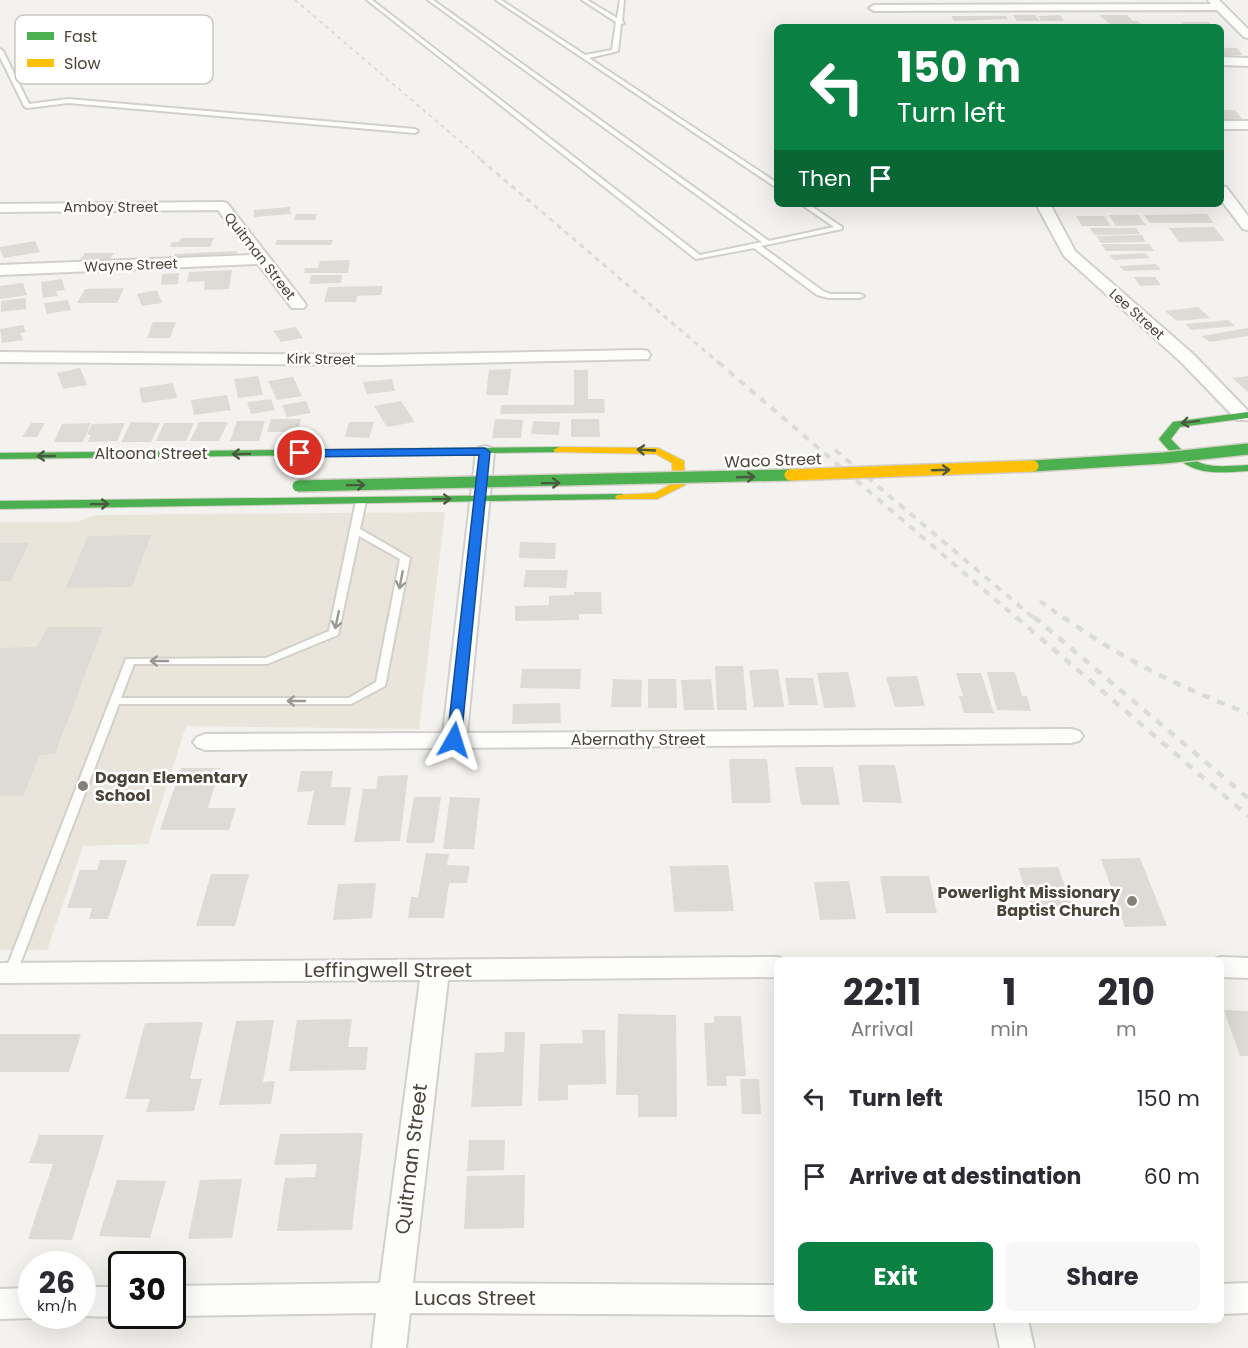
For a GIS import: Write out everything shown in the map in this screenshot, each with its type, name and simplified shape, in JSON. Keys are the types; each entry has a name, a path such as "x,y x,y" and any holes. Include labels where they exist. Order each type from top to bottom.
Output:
{"main road":[{"path":"1245,415 1177,424 1165,439 1185,461 1212,470 1248,468"},
{"path":"1155,444 1236,436"},
{"name":"Waco Street","path":"464,468 638,467 1086,449"},
{"path":"0,456 658,450 678,461 680,485 657,496 0,505"},
{"name":"Waco Street","path":"292,486 580,483 806,475 1061,465 1248,450"}],"street":[{"path":"1074,4 1088,21"},
{"path":"874,9 1074,4 1216,4 1248,34"},
{"path":"1224,62 1248,62"},
{"path":"1224,125 1248,125"},
{"path":"1226,203 1248,202"},
{"path":"1226,203 1248,226"},
{"name":"Amboy Street","path":"0,208 222,207"},
{"name":"Quitman Street","path":"222,207 298,305"},
{"name":"Lee Street","path":"1045,207 1069,253 1187,358 1245,415"},
{"name":"Wayne Street","path":"0,270 262,259"},
{"name":"Kirk Street","path":"0,357 376,360 642,355"},
{"path":"454,740 485,452"},
{"name":"Abernathy Street","path":"205,742 1071,736"},
{"name":"Leffingwell Street","path":"5,972 774,968"},
{"path":"1224,968 1248,968"},
{"name":"Quitman Street","path":"389,1348 435,969"},
{"name":"Lucas Street","path":"186,1301 394,1298 774,1300"},
{"path":"1224,1299 1248,1298"},
{"path":"0,1304 18,1303"},
{"path":"1012,1323 1017,1348"}],"lane":[{"path":"369,0 699,257 840,228 808,207"},
{"path":"430,0 768,243"},
{"path":"498,0 774,184"},
{"path":"584,0 621,23"},
{"path":"584,57 615,51 621,23 622,0"},
{"path":"0,51 15,82"},
{"path":"16,84 27,106 68,101 415,131"},
{"path":"756,246 820,293 829,296 860,296"},
{"path":"5,972 130,661 267,661 334,633 361,501"},
{"path":"114,701 351,702 381,684 405,558 355,530"}],"shaded area":[{"name":"Dogan Elementary School","path":"445,512 419,729 186,726 148,844 83,846 47,950 0,950 0,522 77,522 96,515"}],"building":[{"path":"1013,15 1035,15 1040,21 1017,21"},
{"path":"1060,15 1064,21 1041,21 1038,16"},
{"path":"1099,15 1127,15 1133,21 1141,24 1110,24"},
{"path":"951,16 1006,16 1008,19 954,21"},
{"path":"1181,22 1209,22 1210,24 1183,24"},
{"path":"1224,48 1237,48 1243,55 1224,55"},
{"path":"1224,110 1235,110 1242,119 1224,119"},
{"path":"290,207 291,214 254,217 254,210"},
{"path":"296,214 317,214 315,220 294,220"},
{"path":"1207,214 1214,223 1150,223 1144,215"},
{"path":"1109,215 1138,215 1146,225 1116,226"},
{"path":"1076,216 1104,216 1111,226 1082,226"},
{"path":"1214,227 1225,241 1179,242 1169,228"},
{"path":"1090,228 1136,228 1140,234 1094,235"},
{"path":"1142,235 1146,242 1101,243 1096,236"},
{"path":"181,238 214,238 210,247 170,247 172,242 179,242"},
{"path":"277,240 333,240 331,245 275,245"},
{"path":"35,241 40,252 4,258 0,250 0,247"},
{"path":"1101,244 1149,244 1154,251 1106,251"},
{"path":"237,251 236,257 173,263 175,254"},
{"path":"85,253 114,253 106,264 77,264"},
{"path":"1145,253 1150,258 1114,260 1109,255"},
{"path":"350,260 348,273 304,273 305,268 318,268 320,261"},
{"path":"1156,264 1161,270 1124,271 1119,266"},
{"path":"232,270 229,289 204,290 205,281 187,282 189,272"},
{"path":"179,273 178,284 161,285 162,274"},
{"path":"311,275 342,275 341,283 309,284"},
{"path":"1134,277 1155,277 1161,285 1140,286"},
{"path":"62,279 65,290 56,291 58,296 43,298 41,282"},
{"path":"23,283 27,295 0,299 0,286"},
{"path":"383,286 381,295 357,296 356,302 324,302 328,287"},
{"path":"124,288 117,303 77,303 85,289"},
{"path":"157,290 162,303 142,306 137,294"},
{"path":"26,298 26,309 1,312 1,301"},
{"path":"68,300 71,310 47,314 44,303"},
{"path":"1198,307 1210,318 1177,321 1165,311"},
{"path":"1228,320 1235,326 1192,330 1185,324"},
{"path":"153,322 176,322 170,338 147,338"},
{"path":"23,325 26,332 20,333 23,340 2,343 0,329"},
{"path":"296,327 303,338 281,342 273,331"},
{"path":"1248,328 1248,336 1210,342 1201,336"},
{"path":"80,368 87,385 63,389 57,373"},
{"path":"511,369 508,395 486,395 489,370"},
{"path":"574,370 588,370 588,399 604,399 605,413 500,414 501,405 574,405"},
{"path":"258,376 263,395 238,398 234,379"},
{"path":"1248,376 1248,392 1232,378"},
{"path":"293,377 302,396 277,400 268,381"},
{"path":"392,379 395,391 367,394 363,382"},
{"path":"173,383 177,398 142,403 139,388"},
{"path":"227,395 231,410 194,415 191,400"},
{"path":"271,399 275,410 251,414 247,402"},
{"path":"306,401 311,413 287,417 282,405"},
{"path":"401,401 415,422 387,427 374,406"},
{"path":"271,419 301,419 298,432 267,432"},
{"path":"495,419 523,420 521,438 492,438"},
{"path":"571,419 599,419 600,437 571,437"},
{"path":"237,421 265,421 259,441 230,441"},
{"path":"533,421 560,422 559,435 531,434"},
{"path":"131,422 160,423 151,442 121,442"},
{"path":"199,422 228,422 219,441 190,441"},
{"path":"349,422 374,422 369,438 345,437"},
{"path":"31,423 45,423 37,437 22,437"},
{"path":"91,423 83,442 54,442 62,424"},
{"path":"125,423 117,441 88,442 91,435 87,435 92,424"},
{"path":"164,423 194,423 186,441 156,441"},
{"path":"151,535 132,587 66,588 88,536"},
{"path":"520,542 556,543 555,559 519,558"},
{"path":"0,543 29,543 11,581 0,581"},
{"path":"526,570 568,570 566,588 523,587"},
{"path":"574,592 601,592 602,614 579,614 579,620 515,621 515,606 549,605 549,596 574,595"},
{"path":"48,627 103,627 55,754 40,755 23,796 0,796 0,648 37,647"},
{"path":"715,666 743,666 747,710 717,710"},
{"path":"522,669 581,669 580,689 520,688"},
{"path":"778,669 784,707 754,707 749,670"},
{"path":"848,672 856,707 824,708 817,673"},
{"path":"987,672 1015,672 1022,696 1027,696 1031,711 997,710"},
{"path":"956,673 981,673 994,713 964,713 959,696 963,696"},
{"path":"917,676 925,706 895,707 886,677"},
{"path":"785,678 813,678 818,705 789,705"},
{"path":"613,679 642,680 641,707 611,707"},
{"path":"648,679 676,679 677,708 648,708"},
{"path":"711,679 714,710 684,710 681,680"},
{"path":"560,703 561,723 512,724 513,704"},
{"path":"729,759 767,759 771,803 732,803"},
{"path":"858,765 895,765 902,803 863,802"},
{"path":"795,767 833,767 840,805 801,805"},
{"path":"181,768 220,768 208,808 236,808 229,830 160,830"},
{"path":"301,771 333,771 331,787 351,787 345,825 307,825 314,791 297,792"},
{"path":"408,775 400,841 354,842 363,789 376,789 378,776"},
{"path":"414,797 441,797 434,843 406,843"},
{"path":"450,797 480,798 474,849 443,849"},
{"path":"426,853 449,854 447,865 470,866 467,883 449,883 444,918 408,918 411,897 418,897"},
{"path":"1140,858 1167,926 1125,927 1101,859"},
{"path":"100,860 127,860 108,919 89,919 92,908 67,908 80,870 97,870"},
{"path":"728,865 734,911 674,912 670,866"},
{"path":"1058,867 1074,911 1033,912 1018,868"},
{"path":"211,874 249,874 235,926 196,926"},
{"path":"880,876 929,876 937,913 886,913"},
{"path":"849,881 856,919 820,920 814,882"},
{"path":"376,883 372,918 333,920 338,884"},
{"path":"1224,1010 1248,1011 1248,1056 1240,1056"},
{"path":"618,1014 676,1015 677,1117 638,1117 638,1095 616,1095"},
{"path":"714,1016 741,1016 746,1076 726,1076 727,1086 707,1086 704,1023 714,1023"},
{"path":"352,1019 348,1047 368,1047 366,1070 289,1071 297,1020"},
{"path":"274,1020 263,1082 275,1081 271,1104 219,1105 236,1021"},
{"path":"203,1022 190,1079 202,1079 194,1111 146,1112 150,1099 125,1099 145,1023"},
{"path":"582,1030 605,1030 606,1084 568,1085 568,1100 538,1101 540,1044 583,1043"},
{"path":"505,1032 525,1032 522,1106 471,1107 475,1053 504,1052"},
{"path":"0,1034 81,1034 69,1072 0,1072"},
{"path":"740,1079 759,1079 761,1114 742,1114"},
{"path":"363,1133 352,1230 277,1231 285,1178 315,1177 317,1164 274,1165 280,1134"},
{"path":"39,1135 104,1135 72,1240 28,1239 53,1164 29,1163"},
{"path":"469,1140 505,1140 504,1170 467,1171"},
{"path":"525,1175 524,1228 464,1229 467,1176"},
{"path":"242,1179 232,1238 188,1239 200,1180"},
{"path":"117,1180 166,1181 150,1238 99,1236"}],"railway":[{"path":"295,0 483,161"},
{"path":"481,160 719,363"},
{"path":"718,362 1018,619"},
{"path":"835,450 1035,619"},
{"path":"1040,601 1065,619"},
{"path":"1016,617 1248,816"},
{"path":"1034,617 1248,798"},
{"path":"1063,617 1107,646 1152,671 1199,694 1248,713"}],"traffic: fast":[{"path":"1248,415 1177,424 1165,439 1185,461 1212,470 1248,468"},
{"path":"1033,466 1164,458 1248,449"},
{"path":"0,456 559,450"},
{"path":"298,486 790,475"},
{"path":"0,505 621,497"}],"traffic: slow":[{"path":"559,450 658,451 678,461 679,485 657,496 621,497"},
{"path":"790,475 1033,466"}],"place":[{"name":"Dogan Elementary School","path":"83,786"},
{"name":"Powerlight Missionary Baptist Church","path":"1132,901"}],"route":[{"path":"300,453 485,452 454,740"}]}
